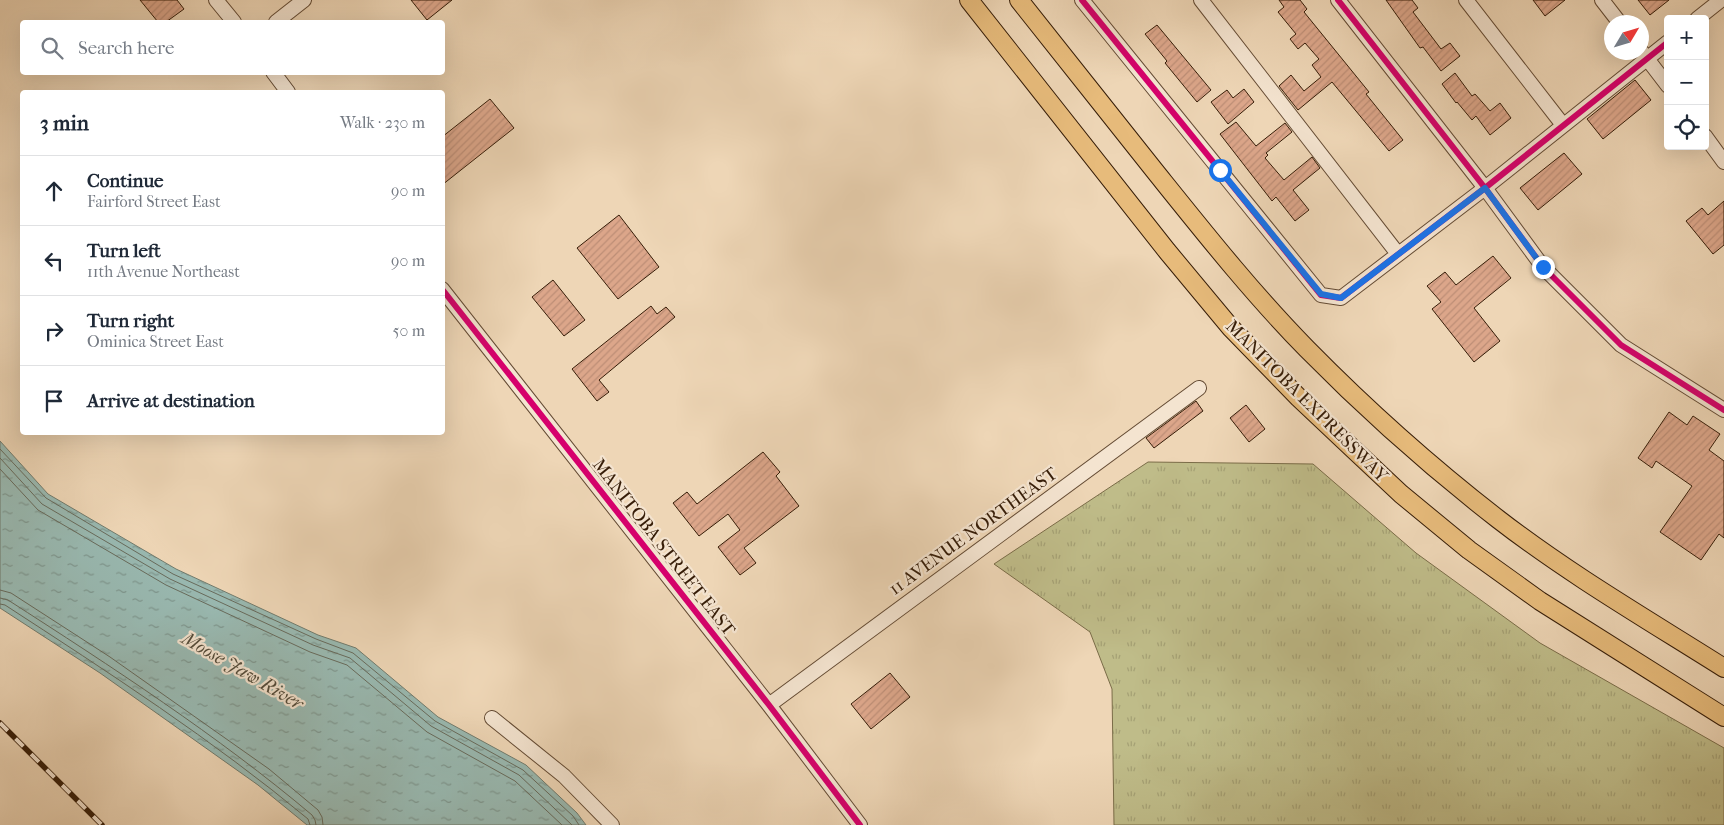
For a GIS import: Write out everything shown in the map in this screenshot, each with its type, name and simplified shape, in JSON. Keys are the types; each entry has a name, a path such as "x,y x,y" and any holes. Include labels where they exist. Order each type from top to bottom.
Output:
{"main road":[{"name":"MANITOBA EXPRESSWAY","path":"969,0 1160,244 1225,321 1299,398 1345,442 1424,513 1469,550 1540,601 1724,717"},
{"name":"MANITOBA EXPRESSWAY","path":"1019,0 1228,263 1307,349 1382,421 1441,473 1506,525 1560,564 1724,668"}],"street":[{"path":"216,0 232,20"},
{"path":"279,20 304,0"},
{"path":"1082,0 1321,294 1341,298 1485,188 1563,125 1638,60"},
{"path":"1202,0 1398,254"},
{"path":"1338,0 1485,188 1543,267 1622,345 1724,410"},
{"path":"1466,0 1563,125"},
{"path":"1602,0 1614,15"},
{"path":"1702,15 1721,0"},
{"path":"1649,52 1664,44"},
{"path":"1648,60 1664,81"},
{"path":"275,75 286,90"},
{"path":"1709,141 1724,162"},
{"name":"MANITOBA STREET EAST","path":"445,293 769,705 860,825"},
{"name":"11 AVENUE NORTHEAST","path":"769,705 1199,388"},
{"path":"492,718 564,776 612,825"}],"green space":[{"path":"1148,462 1313,464 1416,553 1540,643 1724,748 1724,825 1114,825 1112,689 1090,632 994,564"}],"water":[{"name":"Moose Jaw River","path":"0,441 48,494 176,569 318,635 356,648 438,717 526,765 577,813 586,825 307,825 258,785 100,673 0,608"}],"building":[{"path":"140,0 177,0 184,9 169,20 156,20"},
{"path":"411,0 452,0 427,20"},
{"path":"1279,0 1300,0 1307,9 1304,12 1369,92 1366,94 1403,140 1389,151 1332,82 1298,110 1279,86 1291,75 1304,91 1321,77 1312,65 1319,59 1305,43 1298,49 1290,39 1296,34 1278,12 1284,7"},
{"path":"1386,0 1412,0 1418,8 1413,12 1441,49 1450,43 1460,56 1441,71 1423,47 1420,48"},
{"path":"1533,0 1565,0 1545,16"},
{"path":"1638,0 1669,0 1650,15"},
{"path":"1157,25 1211,90 1197,102 1165,63 1167,61 1145,34"},
{"path":"1455,73 1472,96 1475,94 1490,111 1500,103 1511,118 1490,135 1476,116 1472,120 1456,103 1442,84"},
{"path":"1635,80 1651,100 1603,139 1587,119"},
{"path":"1244,89 1254,102 1228,124 1211,102 1227,90 1233,98"},
{"path":"490,99 514,128 445,183 445,135"},
{"path":"1236,122 1256,146 1285,123 1292,132 1266,153 1268,155 1265,158 1284,180 1312,157 1320,168 1293,190 1309,210 1295,221 1276,197 1272,201 1220,134"},
{"path":"1564,153 1582,174 1538,210 1520,188"},
{"path":"1724,201 1724,245 1713,254 1686,221 1702,208 1708,215"},
{"path":"619,215 659,267 618,299 577,248"},
{"path":"1493,256 1511,278 1474,308 1500,341 1474,362 1432,309 1441,302 1427,286 1445,272 1456,285"},
{"path":"553,280 585,320 564,336 532,297"},
{"path":"651,306 657,314 666,307 675,317 599,380 609,392 597,401 572,369"},
{"path":"1196,401 1203,411 1154,448 1146,438"},
{"path":"1246,405 1265,429 1249,442 1230,418"},
{"path":"1669,412 1687,425 1693,416 1720,434 1709,450 1724,461 1724,538 1719,534 1701,560 1660,532 1692,486 1656,461 1652,468 1638,458"},
{"path":"763,452 780,472 776,476 799,506 744,548 756,563 740,575 718,547 740,530 728,514 699,536 673,503 687,492 697,504"},
{"path":"890,673 910,697 871,729 851,704"}],"railway":[{"path":"0,723 102,825"}],"cycle path":[{"path":"1082,0 1321,295 1341,298 1485,188 1664,45"},
{"path":"1338,0 1485,188 1543,267 1621,345 1724,410"},
{"path":"445,293 769,705 860,825"}],"route":[{"path":"1220,170 1321,294 1341,298 1485,188 1543,267"}]}
